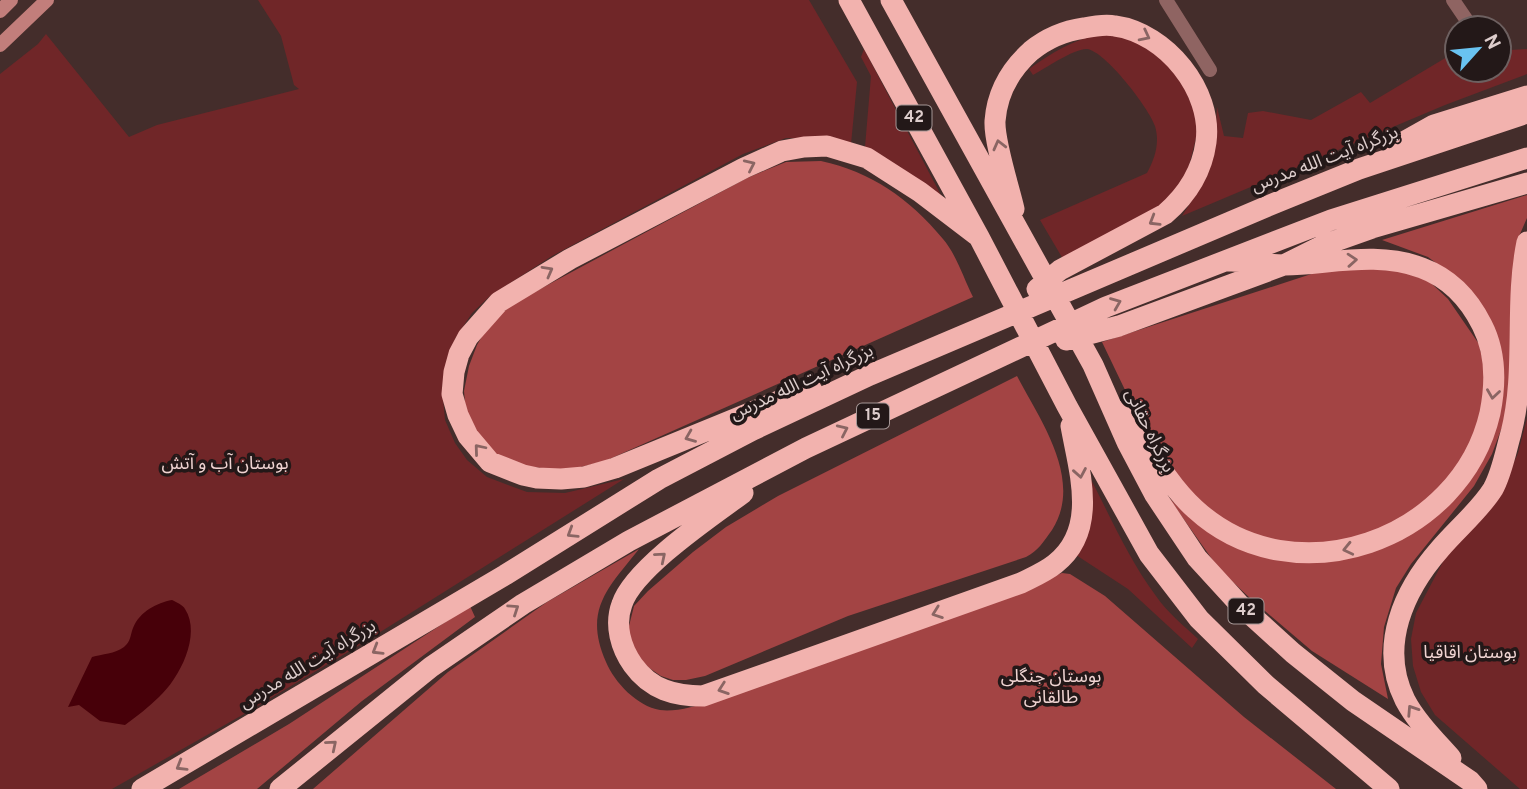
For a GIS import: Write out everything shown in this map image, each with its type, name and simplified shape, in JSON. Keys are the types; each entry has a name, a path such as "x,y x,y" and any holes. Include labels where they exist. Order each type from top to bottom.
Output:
{"highway":[{"name":"42","path":"849,0 1149,554 1199,619 1266,685 1389,789"},
{"name":"بزرگراه حقانی","path":"891,0 1093,365 1127,442 1155,495 1197,558 1231,596 1293,653 1353,701 1474,785"},
{"path":"999,320 1060,270 1165,214 1192,184 1202,162 1206,141 1205,116 1185,71 1164,47 1115,25 1070,30 1054,35 1037,46 1011,72 995,121 996,137 1020,235"},
{"path":"1359,169 1434,125 1527,96"},
{"name":"بزرگراه آیت الله مدرس","path":"142,789 505,575 659,479 753,430 870,375 1144,257 1359,169 1527,113"},
{"path":"870,375 791,396 615,468 584,477 561,479 523,475 490,462 468,436 452,394 459,354 468,337 499,302 570,259 744,168 782,151 804,146 827,146 867,158 920,192 979,237"},
{"name":"15","path":"280,789 431,667 523,604 629,541 806,448 1105,307 1331,220 1527,158"},
{"path":"990,361 1119,326 1284,265 1324,245 1372,228 1527,183"},
{"path":"1474,785 1419,720 1405,699 1394,659 1394,637 1401,610 1417,579 1493,488 1518,406 1522,276 1527,242"},
{"path":"1093,365 1179,491 1203,515 1232,534 1268,547 1307,552 1336,551 1360,546 1396,532 1418,520 1438,504 1476,455 1493,398 1494,379 1488,335 1462,294 1444,279 1422,267 1393,261 1367,259 1284,265 1226,260"},
{"path":"806,448 692,531 650,567 632,587 622,604 620,637 626,656 651,684 667,693 703,696 1021,583 1056,563 1069,549 1083,516 1081,477 1067,406"}],"street":[{"path":"0,11 12,0"},
{"path":"0,45 47,0"},
{"path":"1166,0 1210,70"}],"green space":[{"name":"بوستان آب و آتش","path":"258,0 809,0 857,82 851,144 824,139 786,138 743,154 552,256 490,296 472,313 455,339 442,387 445,420 455,443 467,460 487,477 527,492 565,493 624,479 358,646 112,789 0,789 0,74 38,44 46,34 129,137 157,125 299,89 294,85 281,36"},
{"path":"1100,34 1123,35 1142,43 1179,75 1195,113 1197,134 1187,174 1171,198 1152,216 1063,259 1040,220 1147,173 1156,150 1157,138 1151,118 1115,69 1095,52 1087,49 1075,52 1033,75 1029,69 1063,48"},
{"path":"864,49 944,201 865,147 871,76 861,57"},
{"path":"1527,49 1527,74 1513,79 1513,50"},
{"path":"1443,59 1443,84 1501,84 1182,216 1206,178 1214,153 1217,107 1224,136 1243,138 1248,113 1263,111 1311,120 1361,92 1370,103"},
{"path":"821,161 873,180 917,211 948,245 973,297 605,461 565,471 501,463 466,414 464,391 469,366 489,324 514,303 747,178 786,162"},
{"path":"1527,195 1527,218 1514,258 1513,369 1505,419 1492,454 1474,486 1411,564 1396,588 1384,627 1381,664 1388,699 1312,651 1252,600 1219,569 1168,497 1187,515 1297,559 1439,511 1500,372 1448,272 1428,257 1382,240"},
{"path":"1345,263 1413,273 1431,283 1448,299 1479,344 1486,375 1482,413 1459,463 1442,486 1393,527 1329,545 1277,542 1224,523 1175,479 1137,415 1102,342"},
{"path":"1017,376 1055,451 1063,491 1061,511 1052,530 1034,552 1026,557 848,616 705,676 673,680 661,676 642,663 633,649 628,630 634,606 693,552 726,527 778,496"},
{"name":"بوستان اقاقیا","path":"1527,418 1527,789 1520,789 1435,715 1421,692 1413,666 1411,639 1416,613 1447,554 1510,471 1518,453"},
{"path":"1086,470 1146,581 1165,608 1198,639 1192,648 1128,589 1076,555"},
{"name":"بوستان جنگلی طالقانی","path":"639,549 602,601 597,628 606,662 615,678 635,699 651,708 684,709 711,702 876,644 1062,573 1070,574 1105,596 1244,717 1336,789 313,789 448,672 547,602"},
{"path":"470,606 475,617 362,701 257,789 179,789 289,724"}],"shaded area":[{"path":"172,600 184,608 190,620 191,631 186,656 167,689 125,725 100,721 79,705 68,707 92,657 124,647 144,612"}]}
